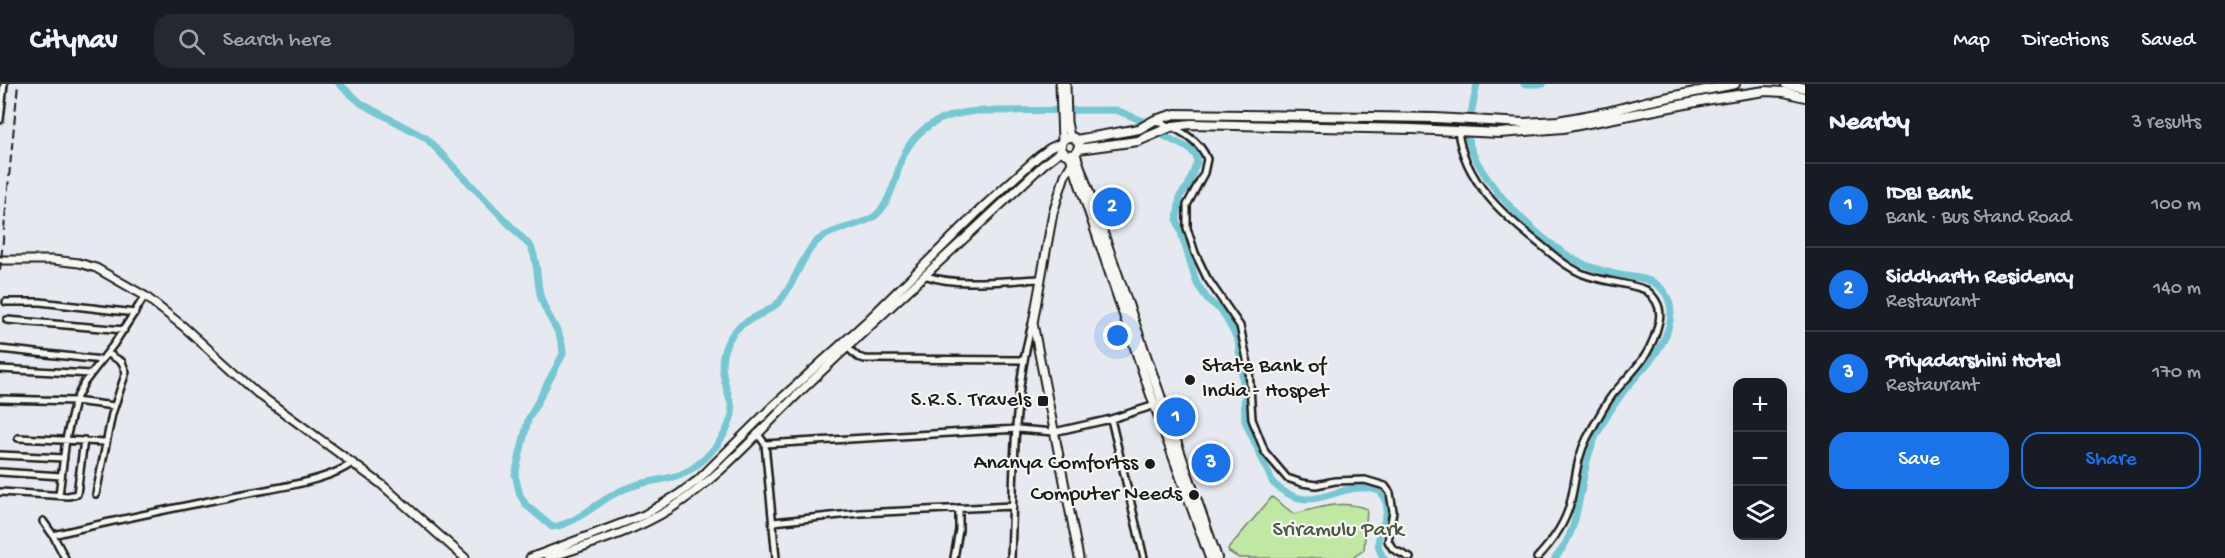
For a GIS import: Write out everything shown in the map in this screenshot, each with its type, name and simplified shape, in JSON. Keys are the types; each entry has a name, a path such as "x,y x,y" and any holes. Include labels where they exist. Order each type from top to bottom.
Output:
{"main road":[{"path":"1066,142 1139,129 1176,114 1435,118 1524,123 1558,121 1735,84"},
{"path":"1786,84 1805,88"},
{"path":"1074,155 1142,140 1169,128 1191,124 1500,133 1563,128 1711,99 1765,91 1784,92 1805,97"},
{"path":"1066,142 1074,155 1131,310 1159,405 1210,558"},
{"path":"1066,142 1074,155"},
{"path":"1159,405 1217,558"}],"street":[{"path":"0,120 4,84"},
{"path":"1060,84 1066,142"},
{"path":"1063,108 1066,84"},
{"path":"1154,121 1200,146 1208,159 1204,173 1187,206 1187,228 1204,272 1240,326 1249,369 1252,418 1265,452 1287,478 1302,483 1316,485 1335,481 1365,480 1385,486 1390,493 1393,511 1388,541 1393,549 1410,558"},
{"path":"1458,131 1463,154 1476,179 1496,206 1515,224 1569,267 1593,278 1646,290 1659,307 1659,319 1650,349 1641,365 1612,396 1586,440 1576,466 1565,519 1537,558"},
{"path":"548,558 640,525 671,508 713,476 927,276 1066,142"},
{"path":"530,558 644,514 698,480 783,396 868,319 1038,157 1050,148 1066,142"},
{"path":"1011,558 1017,429 1024,360 1055,205 1074,155"},
{"path":"0,260 53,260 79,263 96,268 145,296 184,327 257,393 381,484 465,558"},
{"path":"927,276 940,280 962,281 1040,279"},
{"path":"59,495 66,439 75,400 145,296"},
{"path":"6,302 40,302 135,313"},
{"path":"7,320 124,330"},
{"path":"1033,323 1079,558"},
{"path":"848,348 858,357 865,359 1024,360"},
{"path":"0,349 102,360"},
{"path":"96,494 105,442 126,369 122,362 108,353"},
{"path":"0,369 91,374"},
{"path":"0,399 75,400 114,406"},
{"path":"765,444 1017,429 1054,432 1159,405"},
{"path":"1111,419 1144,558"},
{"path":"757,433 765,444 776,558"},
{"path":"18,438 105,442"},
{"path":"0,492 74,495 79,491 84,440"},
{"path":"0,455 64,458"},
{"path":"54,535 111,521 294,484 342,471 352,463"},
{"path":"0,472 61,476"},
{"path":"773,522 860,513 1013,506"},
{"path":"954,558 959,530 959,508"},
{"path":"43,521 54,535 65,558"}],"green space":[{"name":"Sriramulu Park","path":"1272,497 1294,514 1340,505 1367,509 1364,550 1352,558 1239,558 1229,552 1228,549"}],"waterway":[{"path":"339,84 362,104 426,138 531,247 541,298 558,332 563,354 528,420 515,475 520,495 526,505 552,527 577,518 608,497 623,490 682,474 701,462 710,453 724,434 732,414 722,363 725,348 734,332 779,302 790,287 809,251 821,238 834,231 869,220 878,213 895,183 906,151 921,132 930,125 952,115 977,111 1116,110 1148,123 1166,137 1190,149 1196,156 1197,162 1188,186 1180,196 1177,220 1197,284 1208,300 1222,311 1238,340 1245,421 1273,483 1288,494 1302,499 1314,499 1351,489 1365,488 1380,491 1387,509 1378,541 1384,558"},
{"path":"1470,119 1477,84"},
{"path":"1524,84 1543,84"},
{"path":"1468,137 1473,154 1483,173 1515,211 1552,245 1586,265 1651,281 1661,288 1670,304 1670,323 1660,348 1627,387 1597,434 1586,465 1571,530 1565,545 1555,558"}],"railway":[{"path":"0,271 18,84"}],"place":[{"name":"Siddharth Residency","path":"1112,207"},
{"name":"State Bank of India - Hospet","path":"1190,380"},
{"name":"S.R.S. Travels","path":"1043,401"},
{"name":"IDBI Bank","path":"1176,417"},
{"name":"Priyadarshini Hotel","path":"1211,463"},
{"name":"Ananya Comfortss","path":"1150,464"},
{"name":"Computer Needs","path":"1194,495"}]}
